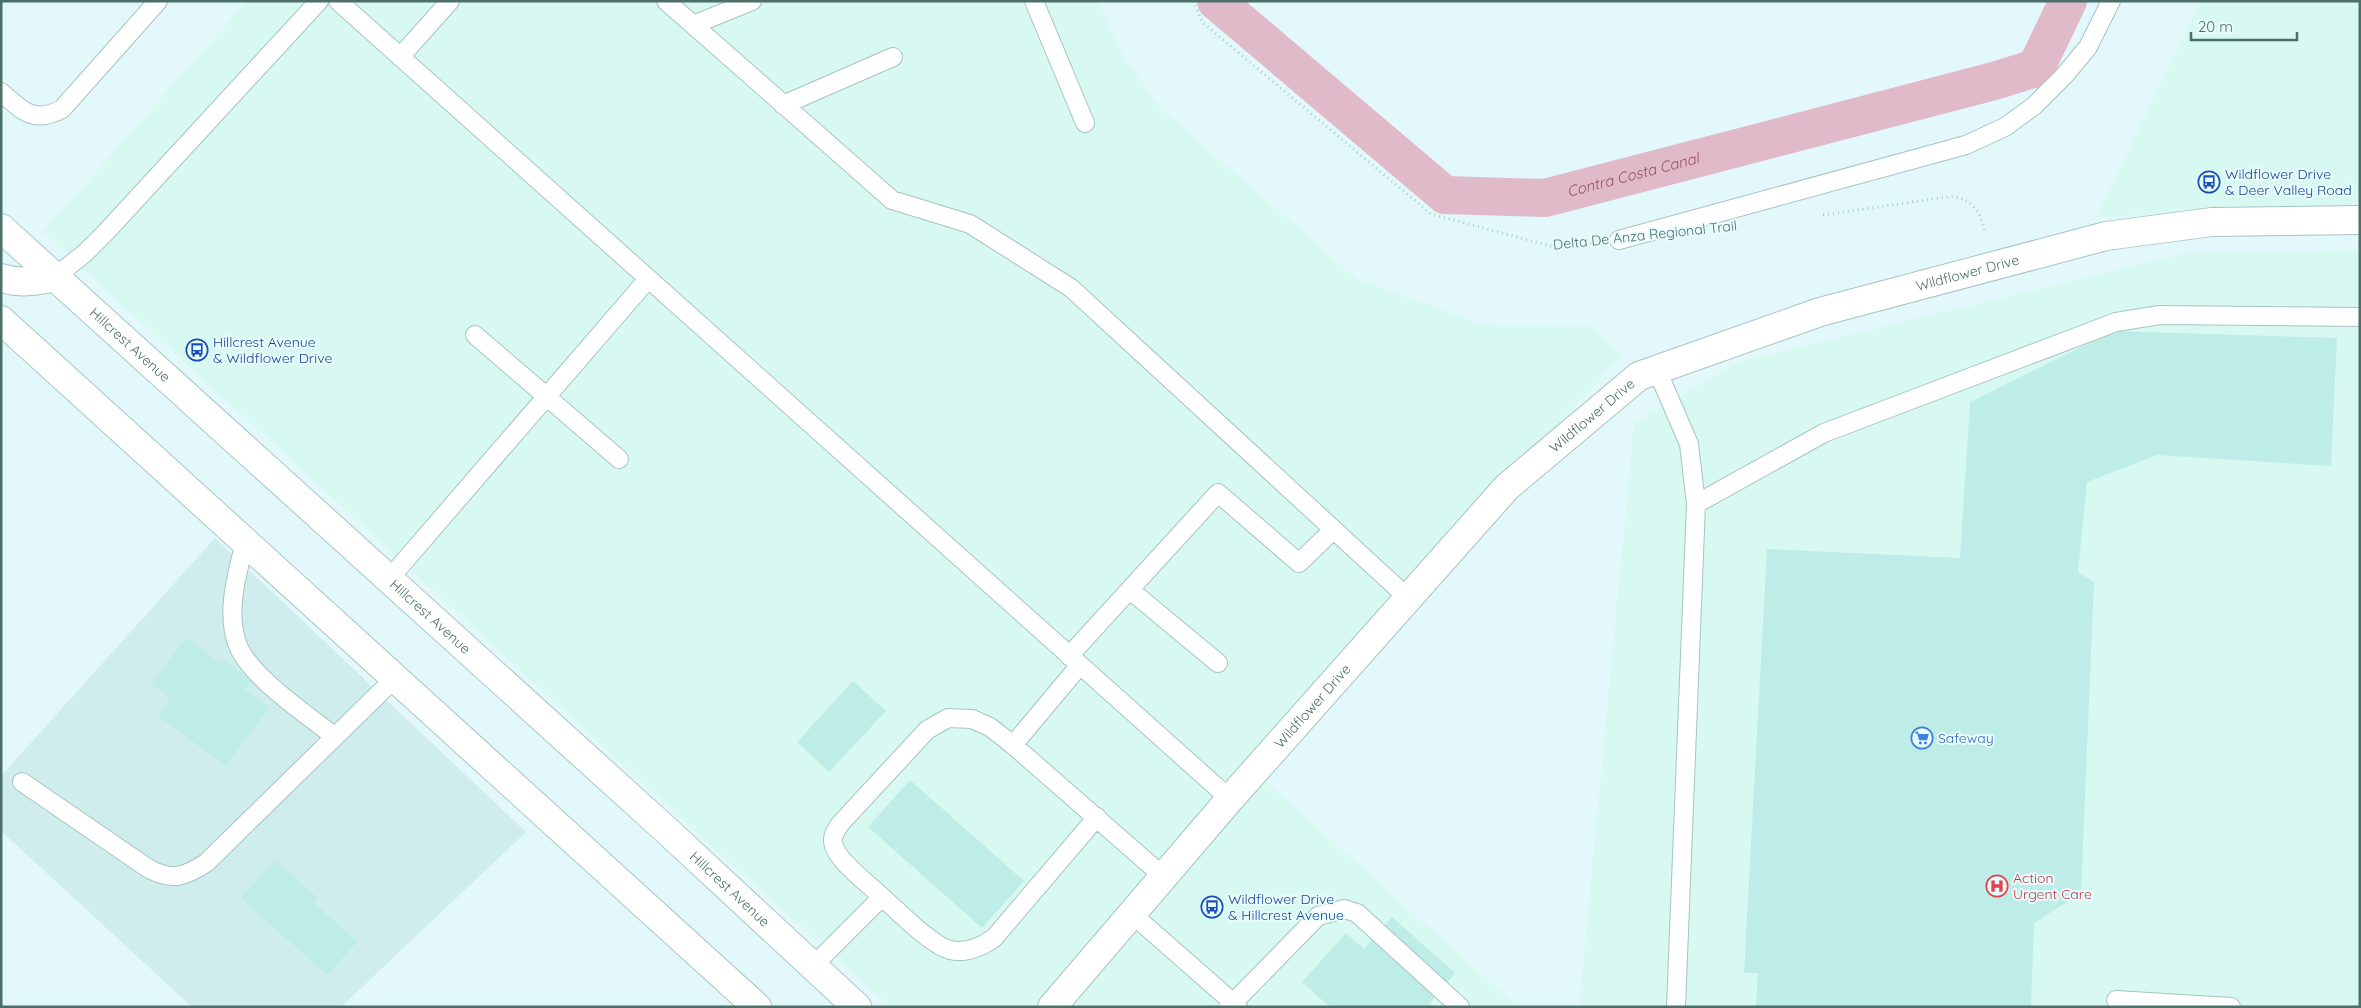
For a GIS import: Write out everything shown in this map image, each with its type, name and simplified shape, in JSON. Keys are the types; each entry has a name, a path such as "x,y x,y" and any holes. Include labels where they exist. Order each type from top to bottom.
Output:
{"main road":[{"name":"Wildflower Drive","path":"1052,1007 1230,800 1507,487 1639,376 1820,312 2106,236 2212,222 2360,220"},
{"name":"Hillcrest Avenue","path":"1,228 389,579 857,1007"},
{"path":"1,278 38,281 55,277"},
{"path":"1,320 757,1007"}],"lane":[{"path":"1,92 20,109 32,116 50,116 62,109 158,1"},
{"path":"55,277 85,253 106,232 319,1"},
{"path":"338,1 1230,800"},
{"path":"400,57 450,1"},
{"path":"666,1 892,200 970,224 1071,288 1408,598"},
{"path":"694,25 752,1"},
{"path":"1034,1 1085,123"},
{"path":"1619,240 1966,145 2005,127 2034,106 2064,76 2088,47 2111,1"},
{"path":"783,105 892,57"},
{"path":"389,579 648,279"},
{"path":"1696,504 1824,433 2116,322 2160,315 2360,318"},
{"path":"475,335 619,459"},
{"path":"1657,370 1689,444 1696,504 1676,1007"},
{"path":"1014,745 1074,660 1130,590 1218,493 1299,563 1334,530"},
{"path":"245,542 235,582 232,619 241,652 265,681 335,737"},
{"path":"1130,590 1218,663"},
{"path":"22,782 150,869 163,876 175,877 189,874 206,864 395,678"},
{"path":"1097,817 994,938 980,947 950,950 936,943 882,897 836,851 833,840 840,824 927,730 948,718 972,719 990,727 1014,745 1097,817 1164,876"},
{"path":"813,966 882,897"},
{"path":"1132,914 1233,1005 1318,916 1344,908 1357,913 1460,1007"},
{"path":"2116,1000 2231,1007"}],"path":[{"name":"Delta De Anza Regional Trail","path":"1193,1 1204,24 1431,214 1554,247 1619,240"},
{"path":"1819,215 1954,196 1966,199 1976,207 1984,229"}],"shaded area":[{"path":"247,1 1098,1 1121,52 1159,107 1357,279 1483,325 1594,327 1622,356 1386,607 1246,764 1518,1007 891,1007 707,842 43,232"},
{"path":"2201,1 2360,1 2360,207 2096,217"},
{"path":"2360,250 2360,1007 1579,1007 1634,423 1738,362 2186,253"},
{"path":"215,538 526,832 341,1007 192,1007 1,831 1,776"}],"building":[{"name":"Safeway","path":"2113,331 2337,338 2331,466 2157,455 2087,482 2078,572 2094,582 2081,893 2034,923 2031,1007 1756,1007 1758,973 1744,973 1767,549 1960,558 1970,402"},
{"path":"186,638 221,663 224,660 251,681 245,690 269,708 226,766 158,716 170,698 151,684"},
{"path":"853,681 886,711 829,772 797,742"},
{"path":"910,780 1024,881 982,928 868,827"},
{"path":"275,860 318,898 314,903 357,942 327,975 241,898"},
{"path":"1392,917 1455,973 1430,1003 1434,1007 1330,1007 1302,982 1346,933 1364,949"}],"waterway":[{"name":"Contra Costa Canal","path":"1216,1 1445,195 1545,198 1994,81 2036,68 2068,1"}],"place":[{"name":"Wildflower Drive & Deer Valley Road","path":"2209,182"},
{"name":"Hillcrest Avenue & Wildflower Drive","path":"197,350"},
{"name":"Safeway","path":"1922,738"},
{"name":"Action Urgent Care","path":"1997,886"},
{"name":"Wildflower Drive & Hillcrest Avenue","path":"1212,907"}]}
